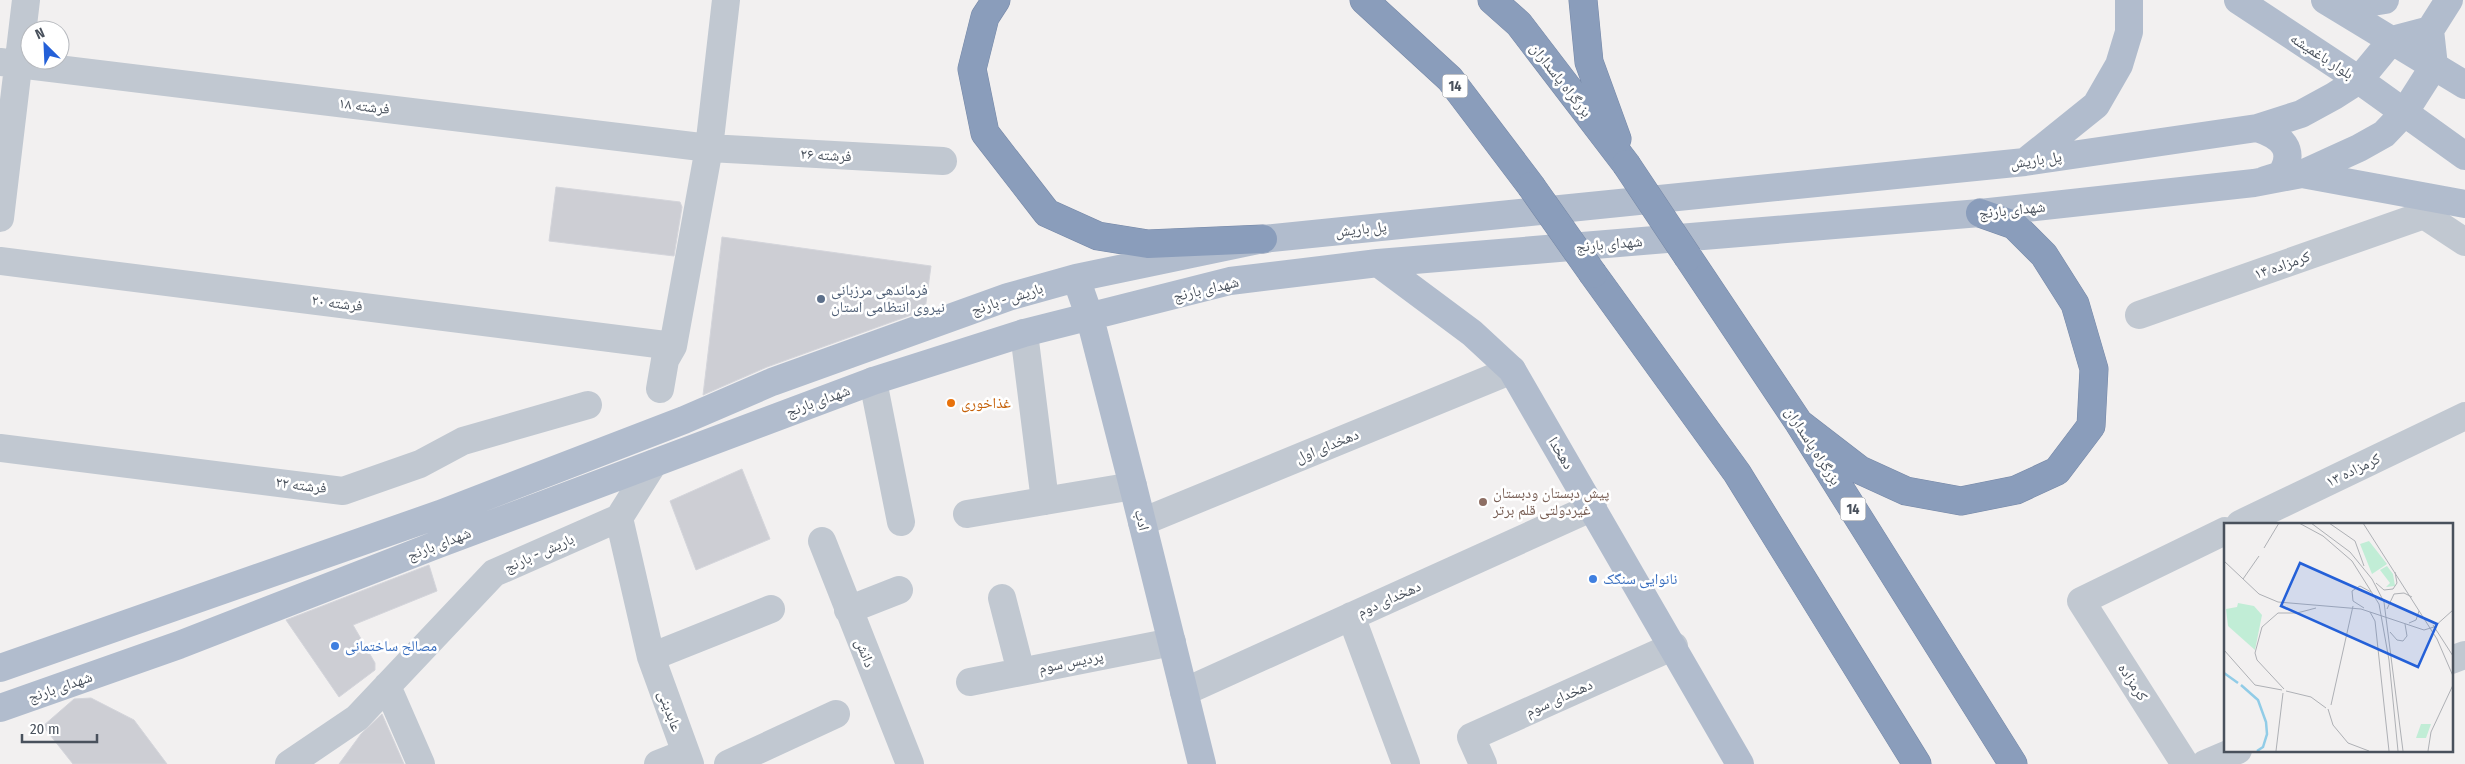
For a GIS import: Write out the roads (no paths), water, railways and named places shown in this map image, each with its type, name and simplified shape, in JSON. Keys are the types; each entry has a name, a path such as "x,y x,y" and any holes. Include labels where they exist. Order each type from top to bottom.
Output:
{"highway":[{"path":"996,0 985,17 972,69 986,133 1047,213 1098,236 1148,244 1264,239"},
{"name":"14","path":"1364,0 1450,79 1531,186 1737,473 1917,764"},
{"name":"بزرگراه پاسداران","path":"1492,0 1519,24 1626,164 1799,423 2013,764"},
{"path":"1583,0 1589,62 1626,164"},
{"path":"1799,423 1860,470 1906,491 1961,501 2016,490 2057,471 2090,426 2094,369 2075,304 2044,255 2014,225 1980,213"}],"main road":[{"path":"2025,162 2096,105 2119,65 2129,32 2129,0"},
{"name":"بلوار باغمیشه","path":"2238,0 2359,80 2465,156"},
{"path":"2326,0 2360,4 2384,0"},
{"path":"2326,0 2465,86"},
{"path":"2434,66 2430,30 2449,0"},
{"path":"2392,40 2430,30"},
{"name":"پل باریش","path":"1076,278 1264,239 2025,162 2257,128 2300,114 2359,80 2392,40"},
{"name":"شهدای بارنج","path":"0,708 179,645 436,545 873,381 1024,333 1090,318 1230,281 1378,263 1980,213 2254,183 2302,174 2359,148 2384,134 2404,113 2434,66"},
{"path":"2254,183 2281,175 2288,164 2288,152 2283,141 2269,132 2257,128"},
{"path":"2302,174 2465,204"},
{"name":"دهخدا","path":"1378,263 1472,334 1512,370 1674,646 1740,764"},
{"name":"ادب","path":"1076,278 1090,318 1202,764"},
{"name":"باریش - بارنج","path":"741,394 1008,297 1076,278"},
{"name":"شهدای بارنج","path":"0,668 440,514 684,420 741,394"}],"street":[{"path":"0,218 9,63 26,0"},
{"path":"660,390 665,360 674,346 709,148 726,0"},
{"name":"۱۸ فرشته","path":"9,63 709,148"},
{"name":"۲۶ فرشته","path":"709,148 943,162"},
{"name":"کرمزاده ۱۴","path":"2139,315 2424,214 2465,242"},
{"name":"۲۰ فرشته","path":"0,261 674,346"},
{"path":"1024,333 1045,501"},
{"name":"دهخدای اول","path":"1142,522 1512,370"},
{"path":"873,381 901,522"},
{"name":"۲۲ فرشته","path":"0,448 343,491 420,464 462,441 588,405"},
{"name":"کرمزاده ۱۳","path":"2242,523 2465,416"},
{"path":"619,518 654,464"},
{"path":"967,514 1133,486"},
{"name":"دهخدای دوم","path":"1184,692 1593,507"},
{"name":"عابدینی","path":"619,518 651,658 688,759"},
{"name":"باریش - بارنج","path":"289,764 357,718 494,573 619,518"},
{"name":"کرمزاده","path":"2185,764 2081,601 2224,532"},
{"name":"دانش","path":"822,541 910,764"},
{"path":"848,610 899,590"},
{"path":"1002,598 1021,672"},
{"path":"651,658 771,609"},
{"path":"1352,616 1406,764"},
{"name":"پردیس سوم","path":"970,682 1172,642"},
{"name":"دهخدای سوم","path":"1483,764 1471,737 1674,646"},
{"path":"2452,660 2465,655"},
{"path":"387,686 421,764"},
{"path":"728,764 836,714"},
{"path":"2205,764 2233,752"},
{"path":"658,764 688,759"}],"place":[{"name":"فرماندهی مرزبانی نیروی انتظامی استان","path":"821,299"},
{"name":"غذاخوری","path":"951,403"},
{"name":"پیش دبستان ودبستان غیردولتی قلم برتر","path":"1483,502"},
{"name":"نانوایی سنگک","path":"1593,579"},
{"name":"مصالح ساختمانی","path":"335,646"}]}
